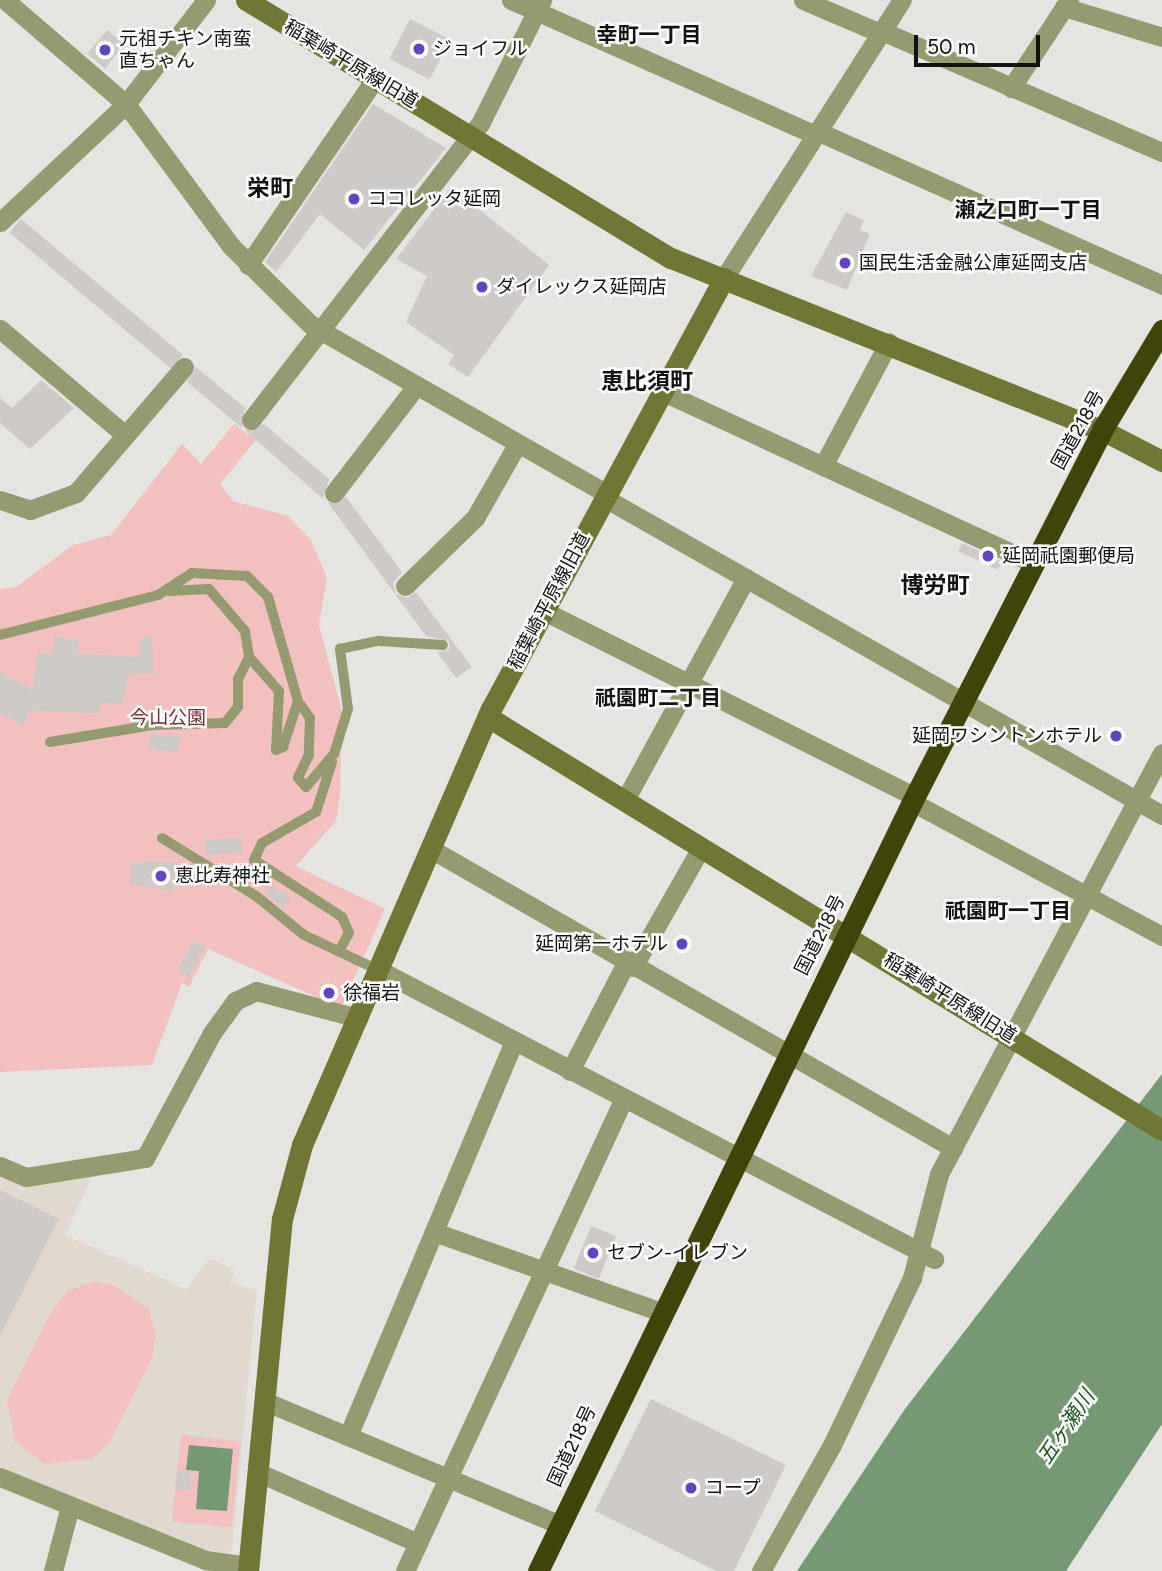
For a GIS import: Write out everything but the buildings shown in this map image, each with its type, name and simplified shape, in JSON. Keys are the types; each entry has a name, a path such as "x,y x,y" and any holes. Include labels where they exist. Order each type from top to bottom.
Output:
{"highway":[{"name":"国道218号","path":"538,1571 735,1156 913,800 1102,430 1162,330"}],"street":[{"path":"5,0 126,104 248,265 321,331 962,703 1162,815"},
{"path":"0,222 126,104 206,0"},
{"name":"稲葉崎平原線旧道","path":"246,0 671,258 724,278 604,495 488,718 846,934 1162,1130"},
{"path":"511,0 539,5 817,133 1162,285"},
{"path":"803,0 1162,152"},
{"path":"902,0 724,278 889,342 1102,430 1162,461"},
{"path":"1011,88 1067,3 1162,37"},
{"path":"251,420 470,137 539,5"},
{"path":"248,265 375,79"},
{"path":"0,329 125,435"},
{"path":"823,466 889,342"},
{"path":"0,500 30,510 55,505 76,493 184,367"},
{"path":"334,493 416,385"},
{"path":"660,391 1034,563"},
{"path":"405,586 475,518 518,443"},
{"path":"625,800 746,578"},
{"path":"544,611 690,682 1162,936"},
{"path":"0,1477 205,1560 248,1569 264,1401 290,1181 488,718"},
{"path":"761,1571 901,1302 916,1247 953,1148 1162,753"},
{"path":"570,1071 701,848"},
{"path":"431,849 953,1148"},
{"path":"379,970 570,1071 916,1247 934,1259"},
{"path":"0,1166 26,1177 145,1158 212,1033 235,1001 256,991 358,1018"},
{"path":"348,1436 514,1042"},
{"path":"405,1571 450,1480 624,1098"},
{"path":"434,1232 661,1312"},
{"path":"264,1401 560,1525"},
{"path":"257,1472 418,1543"},
{"path":"53,1571 70,1506"}],"lane":[{"path":"165,591 182,577 212,569 258,583 268,597 298,701 310,718 301,786 312,783 334,754"},
{"path":"0,635 165,591 209,589 244,631 249,657 279,691 276,750 283,747 298,701"},
{"path":"339,951 349,933 342,917 254,860 262,843 316,812 348,709 340,649 379,641 443,645"},
{"path":"50,742 153,725 225,723 238,707 238,679 249,657"},
{"path":"162,838 256,896 304,935 379,970"}],"shaded area":[{"path":"0,1175 92,1176 65,1235 186,1289 210,1258 234,1270 231,1282 257,1291 232,1550 221,1556 0,1470"}],"green space":[{"name":"今山公園","path":"234,424 256,440 220,484 233,501 288,516 311,540 327,578 319,625 342,711 340,795 336,821 296,866 385,909 341,1008 208,949 189,987 182,983 152,1065 0,1072 0,589 16,587 73,545 111,535 182,444 201,464"},
{"path":"93,1281 115,1286 149,1309 156,1335 152,1359 110,1442 92,1459 44,1464 15,1441 7,1401 52,1311 67,1291"},
{"path":"181,1435 241,1441 232,1528 172,1522"}],"water":[{"name":"五ヶ瀬川","path":"1162,1074 1162,1424 1066,1571 797,1571 905,1409"},
{"path":"189,1445 233,1449 227,1511 196,1509 199,1471 186,1470"}],"place":[{"name":"ジョイフル","path":"419,49"},
{"name":"元祖チキン南蛮 直ちゃん","path":"105,50"},
{"name":"ココレッタ延岡","path":"354,199"},
{"name":"国民生活金融公庫延岡支店","path":"845,263"},
{"name":"ダイレックス延岡店","path":"482,287"},
{"name":"延岡祇園郵便局","path":"988,556"},
{"name":"延岡ワシントンホテル","path":"1116,736"},
{"name":"恵比寿神社","path":"161,876"},
{"name":"延岡第一ホテル","path":"682,944"},
{"name":"徐福岩","path":"329,993"},
{"name":"セブン-イレブン","path":"593,1253"},
{"name":"コープ","path":"691,1488"}],"district":[{"name":"幸町一丁目","path":"649,35"},
{"name":"栄町","path":"270,188"},
{"name":"瀬之口町一丁目","path":"1028,210"},
{"name":"恵比須町","path":"647,381"},
{"name":"博労町","path":"935,585"},
{"name":"祇園町二丁目","path":"658,698"},
{"name":"祇園町一丁目","path":"1008,911"}]}
